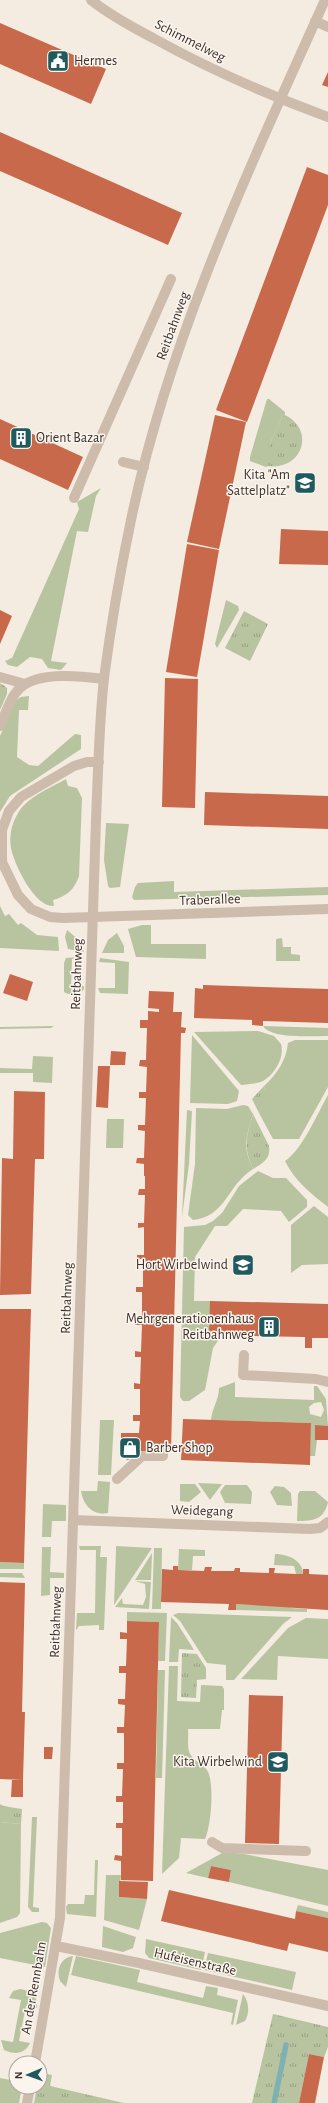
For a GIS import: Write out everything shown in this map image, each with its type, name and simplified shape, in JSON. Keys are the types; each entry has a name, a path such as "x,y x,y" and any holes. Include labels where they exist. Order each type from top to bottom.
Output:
{"street":[{"name":"Schimmelweg","path":"91,0 130,26 177,52 280,98 328,117"},
{"name":"Reitbahnweg","path":"60,1918 93,918 104,679 119,581 144,467 175,358 195,303 280,98 325,0"},
{"path":"316,21 328,27"},
{"path":"74,498 171,279"},
{"path":"123,462 144,467"},
{"path":"0,677 25,684 53,677 71,676 104,679"},
{"path":"0,726 13,696 25,684"},
{"name":"Traberallee","path":"99,762 87,762 74,766 21,797 15,802 7,816 0,840 2,862 18,895 32,909 50,917 93,918 328,909"},
{"path":"244,1356 243,1375 316,1379 328,1382"},
{"path":"117,1479 142,1456 153,1453"},
{"name":"Weidegang","path":"73,1520 310,1530 320,1528 328,1522"},
{"path":"212,1842 222,1848 306,1851"},
{"name":"An der Rennbahn","path":"36,2055 60,1918"},
{"name":"Hufeisenstraße","path":"56,1946 139,1963 328,2006"}],"green space":[{"path":"267,399 285,412 285,415 282,417 271,441 268,466 266,467 250,461 250,457"},
{"path":"285,415 295,422 300,430 302,439 301,448 296,456 289,462 280,466 268,466 267,460 271,441 282,417"},
{"path":"101,488 96,496 88,532 77,531 51,661 67,663 61,670 48,668 42,659 30,657 17,667 8,665 5,661 12,658 79,509 77,502"},
{"path":"226,600 238,606 239,610 217,648 215,644"},
{"path":"244,611 268,624 250,661 225,648"},
{"path":"0,683 7,688 7,694 0,710"},
{"path":"29,696 28,710 19,710 17,757 29,765 38,766 75,734 81,735 81,749 10,796 0,812 0,736 15,701 21,697"},
{"path":"66,779 68,786 77,788 82,798 79,876 75,885 69,892 62,897 53,900 54,906 47,905 40,900 26,884 13,855 10,844 10,835 15,819 26,803 38,794"},
{"path":"106,823 129,824 120,887 110,888 108,886 104,860"},
{"path":"174,881 174,892 328,887 328,895 134,900 132,897 138,883"},
{"path":"0,906 5,916 9,914 18,925 21,923 37,935 58,937 59,951 0,948"},
{"path":"142,925 151,925 151,944 206,944 206,959 136,957 128,929"},
{"path":"67,930 80,941 84,952 68,949 65,937"},
{"path":"117,933 124,946 124,953 102,953 108,940"},
{"path":"282,938 283,947 291,947 291,954 300,955 300,961 276,961 276,939"},
{"path":"79,957 72,959 71,986 84,986 84,989 77,994 66,993 64,992 64,963 66,958"},
{"path":"100,958 129,962 128,994 100,993 98,988 115,988 115,963 99,962"},
{"path":"54,1026 51,1028 0,1029 0,1027"},
{"path":"263,1026 328,1028 328,1036 283,1035 267,1030"},
{"path":"258,1031 274,1036 281,1044 282,1054 275,1070 267,1078 263,1081 241,1085 194,1032"},
{"path":"192,1035 239,1091 237,1101 228,1104 190,1103"},
{"path":"295,1040 328,1040 328,1087 299,1139 273,1139 259,1113 263,1107 265,1093 264,1086 280,1067 287,1050 288,1043"},
{"path":"33,1056 53,1057 52,1083 33,1082 33,1073 0,1073 0,1068 32,1069"},
{"path":"264,1086 265,1100 259,1113 252,1099"},
{"path":"328,1095 328,1207 298,1181 285,1161 304,1140"},
{"path":"243,1105 248,1106 253,1114 248,1130 246,1148 253,1169 237,1183 220,1207 213,1213 204,1218 193,1220 188,1215 195,1164 196,1108 227,1109"},
{"path":"187,1110 192,1111 189,1164 182,1217"},
{"path":"253,1114 269,1146 269,1154 266,1160 253,1169 248,1154 247,1136"},
{"path":"107,1119 124,1119 123,1148 106,1148"},
{"path":"258,1171 273,1178 286,1178 307,1200 307,1207 289,1222 281,1211 243,1209 227,1226 215,1226 195,1257 194,1301 210,1301 222,1335 213,1348 205,1390 189,1401 183,1401 180,1397 184,1227 205,1225 213,1221 222,1213 239,1186"},
{"path":"314,1206 328,1217 328,1264 302,1265 291,1273 291,1225"},
{"path":"235,1382 235,1397 314,1400 314,1386 317,1386 326,1399 328,1426 315,1426 315,1439 317,1440 315,1456 310,1456 311,1423 211,1420 219,1388","holes":["321,1402 324,1410 321,1417 310,1414 309,1407 314,1403"]},
{"path":"100,1420 114,1420 111,1475 98,1475"},
{"path":"98,1481 110,1482 108,1513 98,1513 93,1511 86,1505 82,1496 81,1491 97,1491"},
{"path":"198,1483 222,1484 210,1500"},
{"path":"180,1484 195,1484 201,1492 189,1502 180,1501"},
{"path":"225,1485 247,1485 252,1492 251,1504 225,1503 220,1492"},
{"path":"275,1486 284,1487 291,1493 292,1506 277,1505 270,1492"},
{"path":"300,1491 315,1491 328,1502 324,1513 321,1516 313,1520 297,1521 298,1494"},
{"path":"43,1504 66,1505 66,1521 52,1521 51,1537 42,1537"},
{"path":"79,1546 101,1546 100,1557 107,1557 104,1630 99,1630 99,1625 79,1626 76,1630 77,1613 95,1613 96,1550 80,1550"},
{"path":"116,1546 152,1548 114,1605 116,1550"},
{"path":"42,1547 51,1547 50,1572 64,1573 64,1578 50,1578 50,1595 41,1596"},
{"path":"154,1548 162,1548 161,1609 152,1609"},
{"path":"179,1549 205,1550 205,1556 193,1556 192,1570 178,1570"},
{"path":"152,1553 151,1580 135,1580"},
{"path":"275,1554 284,1555 294,1559 300,1565 303,1574 296,1574 294,1566 274,1565"},
{"path":"0,1562 24,1563 24,1569 0,1569"},
{"path":"0,1573 22,1573 25,1578 0,1577"},
{"path":"135,1581 151,1582 149,1609 115,1607 122,1598 123,1604 143,1605 146,1597 145,1584"},
{"path":"236,1604 290,1606 291,1608 307,1609 307,1612 236,1610"},
{"path":"127,1612 167,1613 165,1661 158,1661 159,1622 127,1621"},
{"path":"178,1613 292,1617 283,1624 234,1680 226,1680 226,1665 207,1663 180,1621 173,1615"},
{"path":"171,1617 177,1623 194,1650 179,1649 178,1662 169,1662"},
{"path":"306,1618 328,1619 328,1659 278,1656 277,1680 241,1679 288,1628"},
{"path":"182,1653 197,1654 206,1668 206,1679 197,1680 196,1698 181,1697"},
{"path":"169,1666 178,1666 177,1701 200,1702 201,1685 222,1686 224,1689 224,1710 222,1710 220,1729 188,1729 188,1746 190,1753 195,1760 207,1770 211,1784 209,1825 205,1839 181,1838 179,1858 162,1874"},
{"path":"158,1670 165,1670 162,1778 156,1778"},
{"path":"0,1804 3,1806 22,1809 21,1824 0,1822"},
{"path":"32,1817 37,1817 33,1907 39,1908 39,1912 32,1912 28,1907"},
{"path":"0,1822 21,1824 20,1913 17,1917 0,1923"},
{"path":"224,1852 244,1854 328,1870 328,1906 229,1882 231,1870 211,1866 208,1878 186,1873"},
{"path":"95,1860 98,1860 96,1917 67,1914 66,1907 68,1904 84,1904 85,1895 94,1895"},
{"path":"106,1875 121,1875 119,1897 147,1899 139,1930 104,1920"},
{"path":"298,1905 328,1912 328,1918 296,1911"},
{"path":"42,1922 47,1923 51,1928 45,1967 0,1958 0,1933"},
{"path":"103,1926 136,1937 133,1948 123,1952 102,1947"},
{"path":"146,1939 205,1952 201,1970 149,1958 145,1953"},
{"path":"208,1953 296,1972 292,1990 204,1970"},
{"path":"73,1956 66,1987 60,1981 59,1969 60,1965 65,1959"},
{"path":"76,1956 140,1970 137,1982 203,1998 206,1986 218,1988 217,1995 238,2000 233,2025 231,2024 233,2013 71,1975"},
{"path":"20,1989 33,1994 36,2000 37,2008 26,2006 19,2041 30,2043 28,2047 22,2051 12,2053 4,2050 1,2040 13,2042 21,2000 9,1998 13,1991"},
{"path":"243,1994 248,2004 248,2014 245,2021 236,2025"},
{"path":"273,2014 328,2027 328,2047 324,2057 309,2054 299,2103 252,2103"},
{"path":"48,2074 52,2075 50,2086 124,2103 34,2103 36,2095 48,2095"},
{"path":"0,2078 8,2080 8,2095 20,2095 19,2103 0,2103"}],"building":[{"path":"0,23 106,69 91,104 0,64"},
{"path":"328,72 328,87 322,85"},
{"path":"0,132 182,213 168,245 0,171"},
{"path":"307,167 328,175 328,205 247,422 216,410"},
{"path":"215,415 246,422 219,549 187,542"},
{"name":"Orient Bazar","path":"0,419 83,457 68,490 0,459"},
{"path":"281,529 328,531 328,565 279,564"},
{"path":"187,544 219,550 197,677 166,672"},
{"path":"0,610 12,616 0,644"},
{"path":"165,678 198,679 195,808 162,807"},
{"path":"205,792 328,796 328,829 204,825"},
{"path":"10,974 33,982 27,1001 3,993"},
{"path":"203,985 328,989 328,1023 263,1021 263,1026 252,1025 252,1020 194,1018 195,988 203,989"},
{"path":"149,991 174,992 173,1012 182,1012 181,1027 186,1028 185,1033 181,1033 171,1452 135,1451 130,1459 127,1460 121,1452 121,1433 139,1433 140,1421 133,1421 133,1415 140,1415 140,1389 134,1389 134,1383 140,1384 141,1357 135,1357 135,1351 141,1352 142,1325 135,1325 135,1320 142,1320 142,1292 136,1292 136,1287 143,1287 143,1259 137,1259 137,1255 144,1255 144,1227 138,1228 138,1223 144,1223 145,1195 138,1195 139,1189 145,1189 144,1164 136,1163 137,1158 144,1158 145,1131 138,1130 138,1125 145,1125 146,1098 139,1098 139,1092 146,1092 147,1067 139,1066 140,1060 146,1060 147,1028 140,1028 140,1020 148,1020 148,1011 159,1012 159,1009 148,1008"},
{"path":"111,1051 126,1052 125,1065 110,1065"},
{"path":"98,1066 110,1066 108,1108 96,1107"},
{"path":"14,1091 45,1092 44,1159 35,1159 31,1294 0,1295 2,1158 13,1159"},
{"name":"Mehrgenerationenhaus Reitbahnweg","path":"210,1301 328,1304 328,1338 312,1338 312,1348 305,1348 305,1337 209,1335"},
{"path":"0,1309 31,1309 24,1563 0,1562"},
{"path":"183,1419 311,1423 310,1465 181,1460"},
{"path":"315,1425 328,1426 328,1440 315,1440"},
{"path":"173,1566 178,1566 178,1570 204,1571 205,1567 212,1567 211,1571 234,1571 235,1568 240,1568 240,1572 269,1573 269,1568 275,1568 274,1573 296,1574 303,1574 303,1569 309,1569 309,1574 328,1575 328,1610 236,1604 236,1610 228,1610 229,1604 161,1602 162,1569 173,1570"},
{"path":"0,1582 25,1583 22,1712 25,1712 23,1780 0,1779"},
{"path":"127,1621 159,1622 153,1881 121,1880 121,1861 114,1860 115,1855 122,1856 122,1828 116,1828 116,1823 123,1823 123,1802 116,1802 116,1796 122,1796 123,1769 117,1769 117,1763 124,1763 124,1733 117,1733 117,1727 124,1727 125,1705 118,1704 118,1699 125,1699 126,1673 119,1673 119,1666 126,1666 127,1639 120,1639 120,1632 127,1633"},
{"path":"249,1695 283,1696 279,1844 245,1843"},
{"path":"44,1747 53,1747 52,1759 44,1759"},
{"path":"12,1780 23,1780 23,1797 11,1797"},
{"path":"211,1866 231,1870 229,1882 208,1878"},
{"path":"119,1881 148,1882 147,1899 119,1897"},
{"path":"169,1890 295,1919 296,1911 328,1918 328,1952 289,1943 287,1951 161,1921"},
{"path":"309,2054 324,2057 315,2103 299,2103"}],"waterway":[{"path":"274,2103 286,2045"}],"place":[{"name":"Hermes","path":"58,61"},
{"name":"Orient Bazar","path":"21,438"},
{"name":"Kita \"Am Sattelplatz\"","path":"305,483"},
{"name":"Hort Wirbelwind","path":"243,1265"},
{"name":"Mehrgenerationenhaus Reitbahnweg","path":"269,1327"},
{"name":"Barber Shop","path":"130,1448"},
{"name":"Kita Wirbelwind","path":"278,1762"}]}
